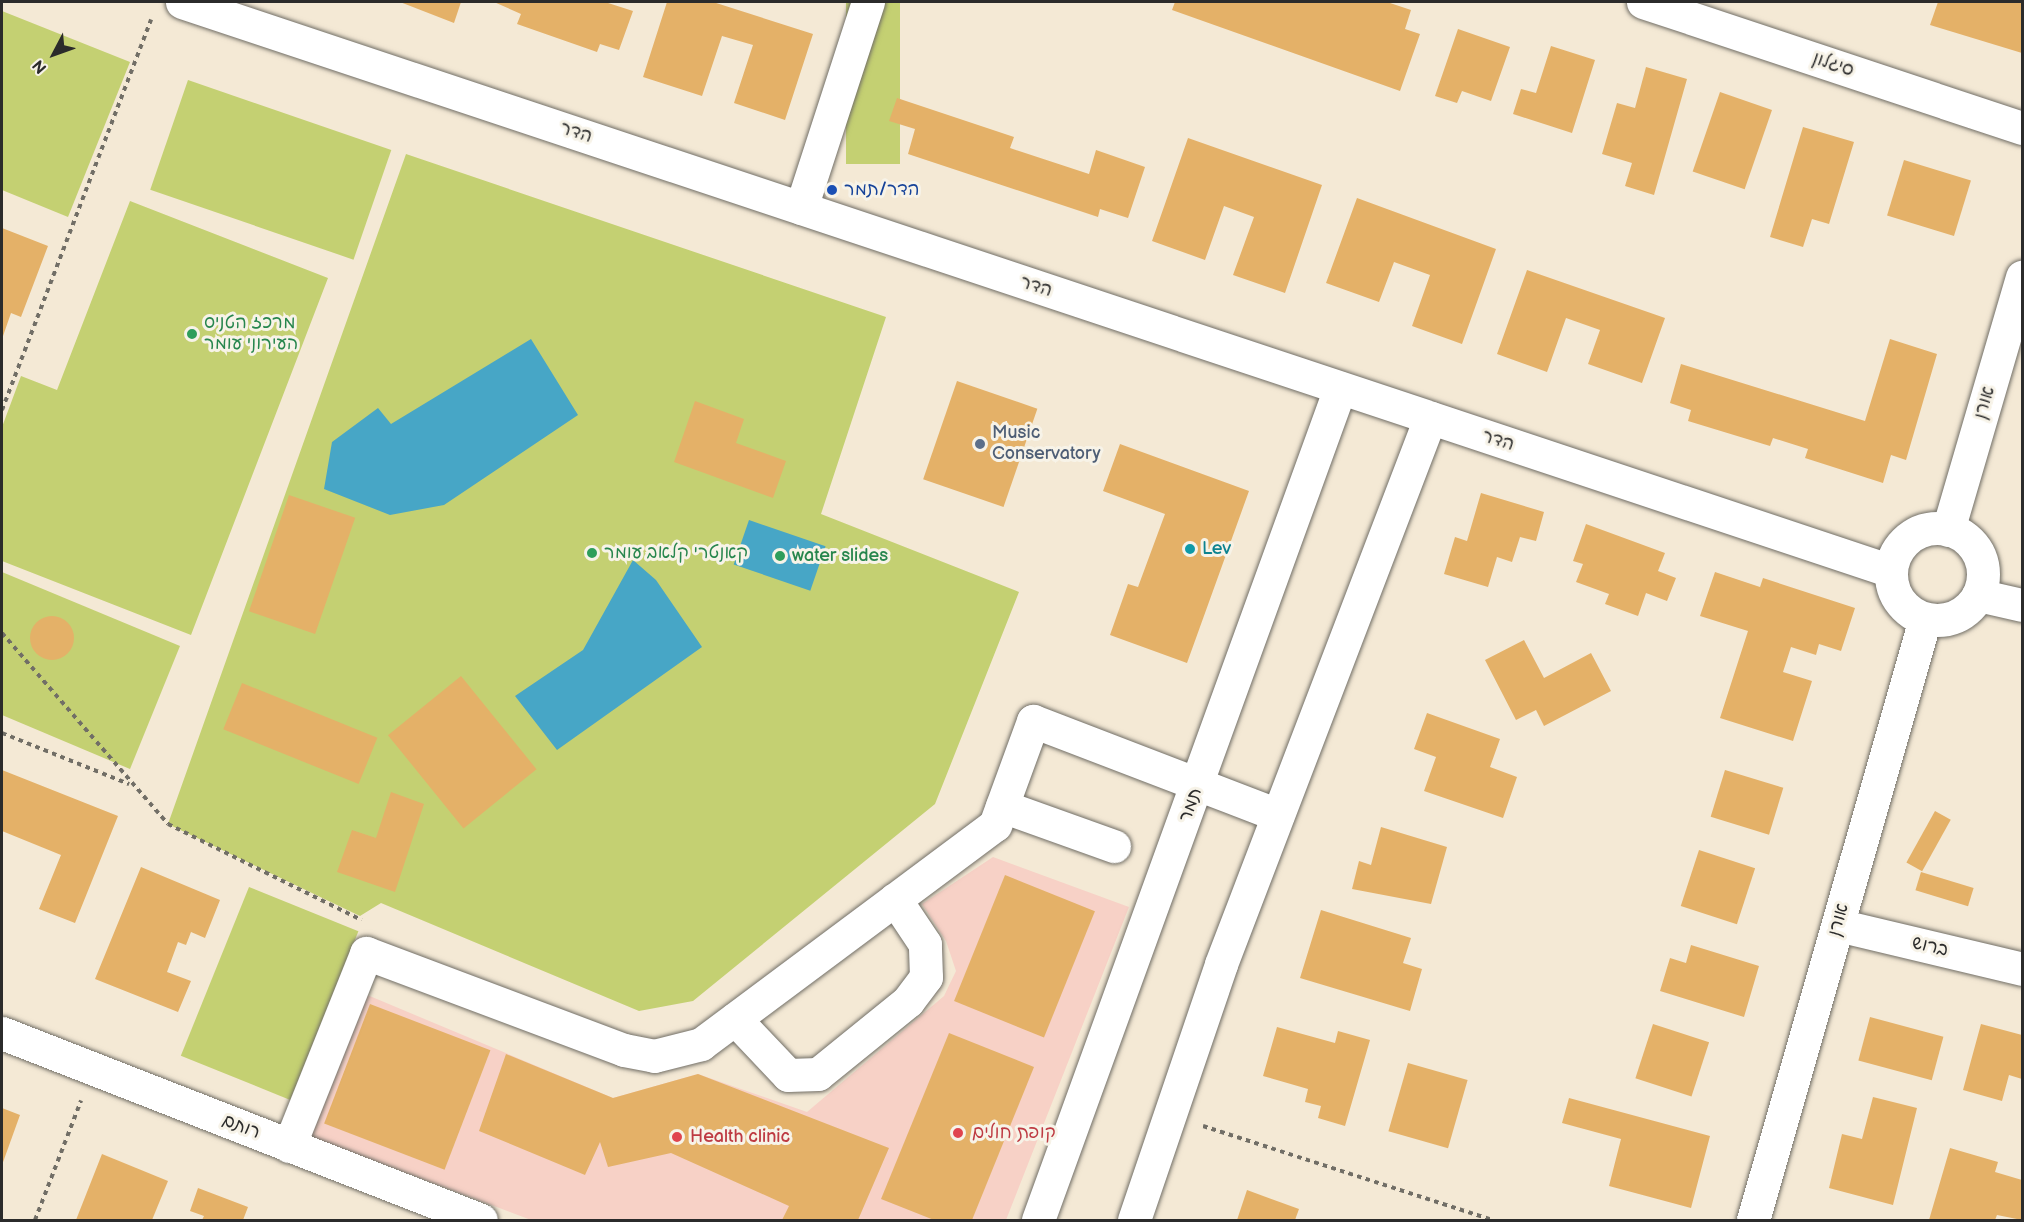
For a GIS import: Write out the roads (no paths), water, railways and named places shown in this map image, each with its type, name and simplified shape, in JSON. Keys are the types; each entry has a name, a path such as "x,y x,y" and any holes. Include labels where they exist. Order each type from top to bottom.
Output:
{"street":[{"path":"801,208 868,2"},
{"name":"סיגלון","path":"1642,2 2022,128"},
{"name":"הדר","path":"168,7 801,208 1891,571"},
{"name":"אורן","path":"1948,530 2022,277"},
{"name":"תמר","path":"1038,1221 1340,388"},
{"path":"1134,1221 1169,1115 1278,815 1430,418"},
{"path":"1922,530 1948,530 1977,552 1983,577 1978,595 1959,614 1925,619 1902,604 1891,571 1907,539 1922,530"},
{"path":"1978,595 2022,605"},
{"name":"אורן","path":"1753,1221 1925,619"},
{"path":"289,1146 366,953 624,1050 654,1056 701,1044 995,825 1033,721 1278,815"},
{"path":"1002,807 1114,846"},
{"path":"735,1019 788,1075 818,1074 908,1001 926,977 926,944 895,899"},
{"name":"ברוש","path":"1838,925 2022,969"},
{"name":"רותם","path":"2,1033 481,1221"}],"water":[{"path":"531,339 578,415 444,505 390,515 324,489 332,442 378,408 391,424"},
{"name":"water slides","path":"749,520 826,546 810,591 734,564"},
{"path":"633,560 656,580 702,647 557,750 515,696 583,650"}],"place":[{"name":"הדר/תמר","path":"832,190"},
{"name":"מרכז הטניס העירוני עומר","path":"192,334"},
{"name":"Music Conservatory","path":"980,444"},
{"name":"Lev","path":"1190,549"},
{"name":"קאנטרי קלאב עומר","path":"592,553"},
{"name":"water slides","path":"780,556"},
{"name":"קופת חולים","path":"958,1133"},
{"name":"Health clinic","path":"677,1137"}]}
